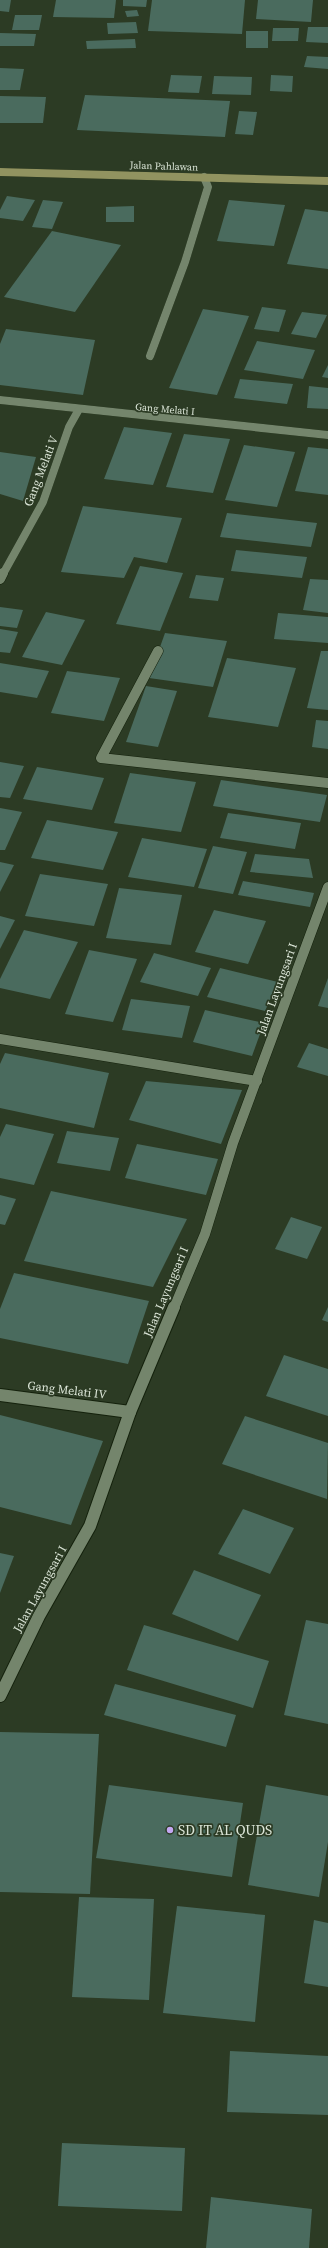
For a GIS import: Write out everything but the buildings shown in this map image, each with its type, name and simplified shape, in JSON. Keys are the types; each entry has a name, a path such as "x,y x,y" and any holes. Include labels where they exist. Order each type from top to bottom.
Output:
{"main road":[{"name":"Jalan Pahlawan","path":"0,172 328,181"}],"street":[{"path":"150,356 180,276 208,187 204,177"},
{"name":"Gang Melati I","path":"0,400 78,411 271,428 328,435"},
{"name":"Gang Melati V","path":"0,579 44,502 70,427 78,411"},
{"path":"158,651 101,758 328,783"},
{"name":"Jalan Layungsari I","path":"0,1696 38,1616 90,1526 130,1412 205,1234 234,1143 328,886"},
{"path":"0,1039 257,1081"},
{"name":"Gang Melati IV","path":"0,1395 130,1412"}],"place":[{"name":"SD IT AL QUDS","path":"170,1830"}]}
